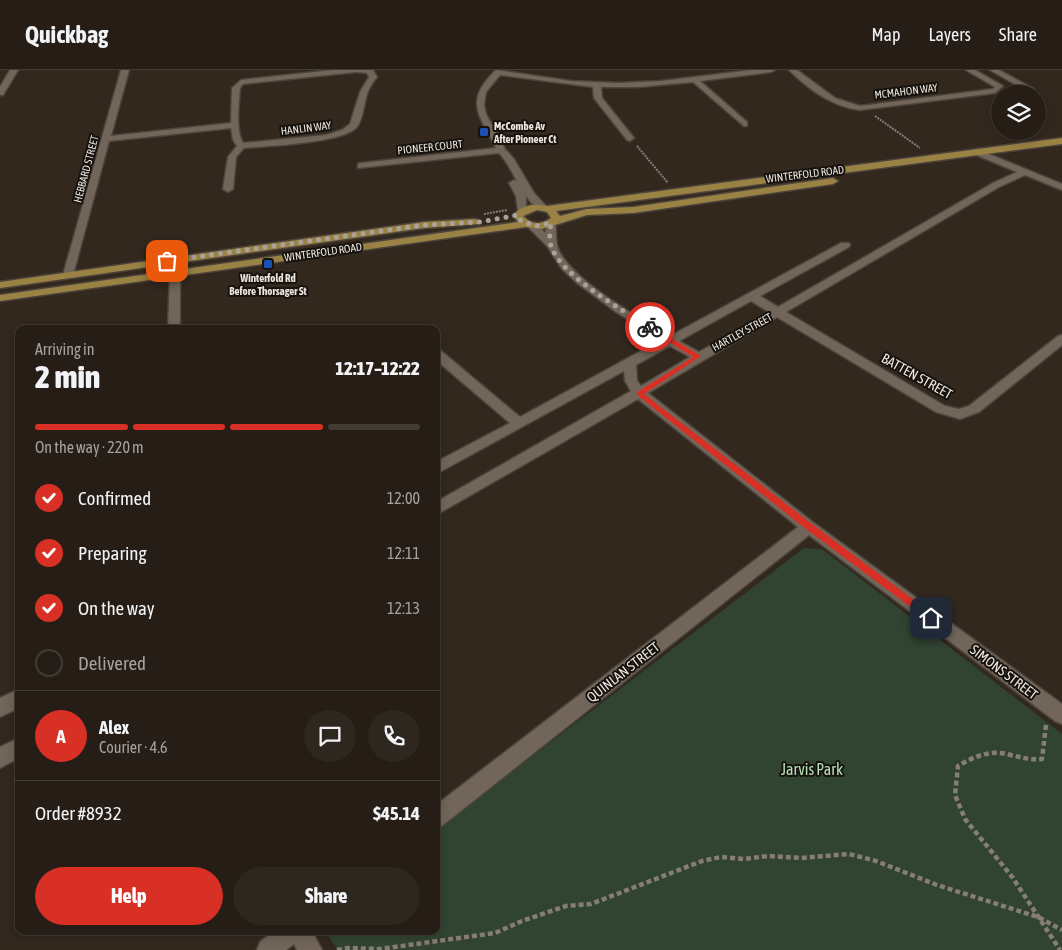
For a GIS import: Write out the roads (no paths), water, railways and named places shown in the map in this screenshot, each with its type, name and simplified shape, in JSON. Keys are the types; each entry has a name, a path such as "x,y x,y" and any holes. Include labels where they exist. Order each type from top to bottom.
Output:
{"main road":[{"name":"WINTERFOLD ROAD","path":"0,285 424,225 480,222 520,213 531,208 582,205 675,191 1062,141"},
{"name":"WINTERFOLD ROAD","path":"0,298 552,222 587,212 653,208 1062,147"},
{"path":"545,208 554,213 556,218 552,222"},
{"path":"520,213 521,221 530,225"}],"street":[{"path":"0,93 14,70"},
{"name":"HEBBARD STREET","path":"68,275 125,70"},
{"path":"228,189 232,157 241,146 237,140 235,125 236,88 241,82 353,70"},
{"name":"HANLIN WAY","path":"241,146 326,137 345,133 354,125 364,92 373,77 370,72 358,70"},
{"path":"545,208 530,194 510,159 501,150 480,109 484,87 499,71 572,84 597,86 630,85 771,70"},
{"name":"MCMAHON WAY","path":"793,70 839,104 848,108 995,91 999,86 970,70"},
{"path":"994,70 1022,85"},
{"path":"693,78 744,124"},
{"path":"597,86 598,98 630,138"},
{"path":"106,139 235,125"},
{"path":"501,150 501,160 521,196 520,213"},
{"name":"PIONEER COURT","path":"361,166 501,150"},
{"path":"977,152 1062,187"},
{"name":"HARTLEY STREET","path":"440,507 639,394 698,356 996,185 1024,172"},
{"path":"550,244 552,222"},
{"path":"530,225 550,244 561,262 584,284 698,356"},
{"name":"HARTLEY STREET","path":"440,466 845,245"},
{"path":"174,325 175,274"},
{"name":"BATTEN STREET","path":"751,296 941,409 960,414 974,409 1062,340"},
{"path":"440,356 519,423"},
{"path":"630,363 631,381 639,394"},
{"name":"SIMONS STREET","path":"639,394 809,527 1058,712"},
{"name":"QUINLAN STREET","path":"440,815 809,527"},
{"path":"0,708 15,700"},
{"path":"0,758 15,749"},
{"path":"268,950 287,935"},
{"path":"301,935 311,950"}],"place":[{"name":"McCombe Av After Pioneer Ct","path":"484,132"},
{"name":"Winterfold Rd Before Thorsager St","path":"268,264"}],"park label":[{"name":"Jarvis Park","path":"812,769"}]}
